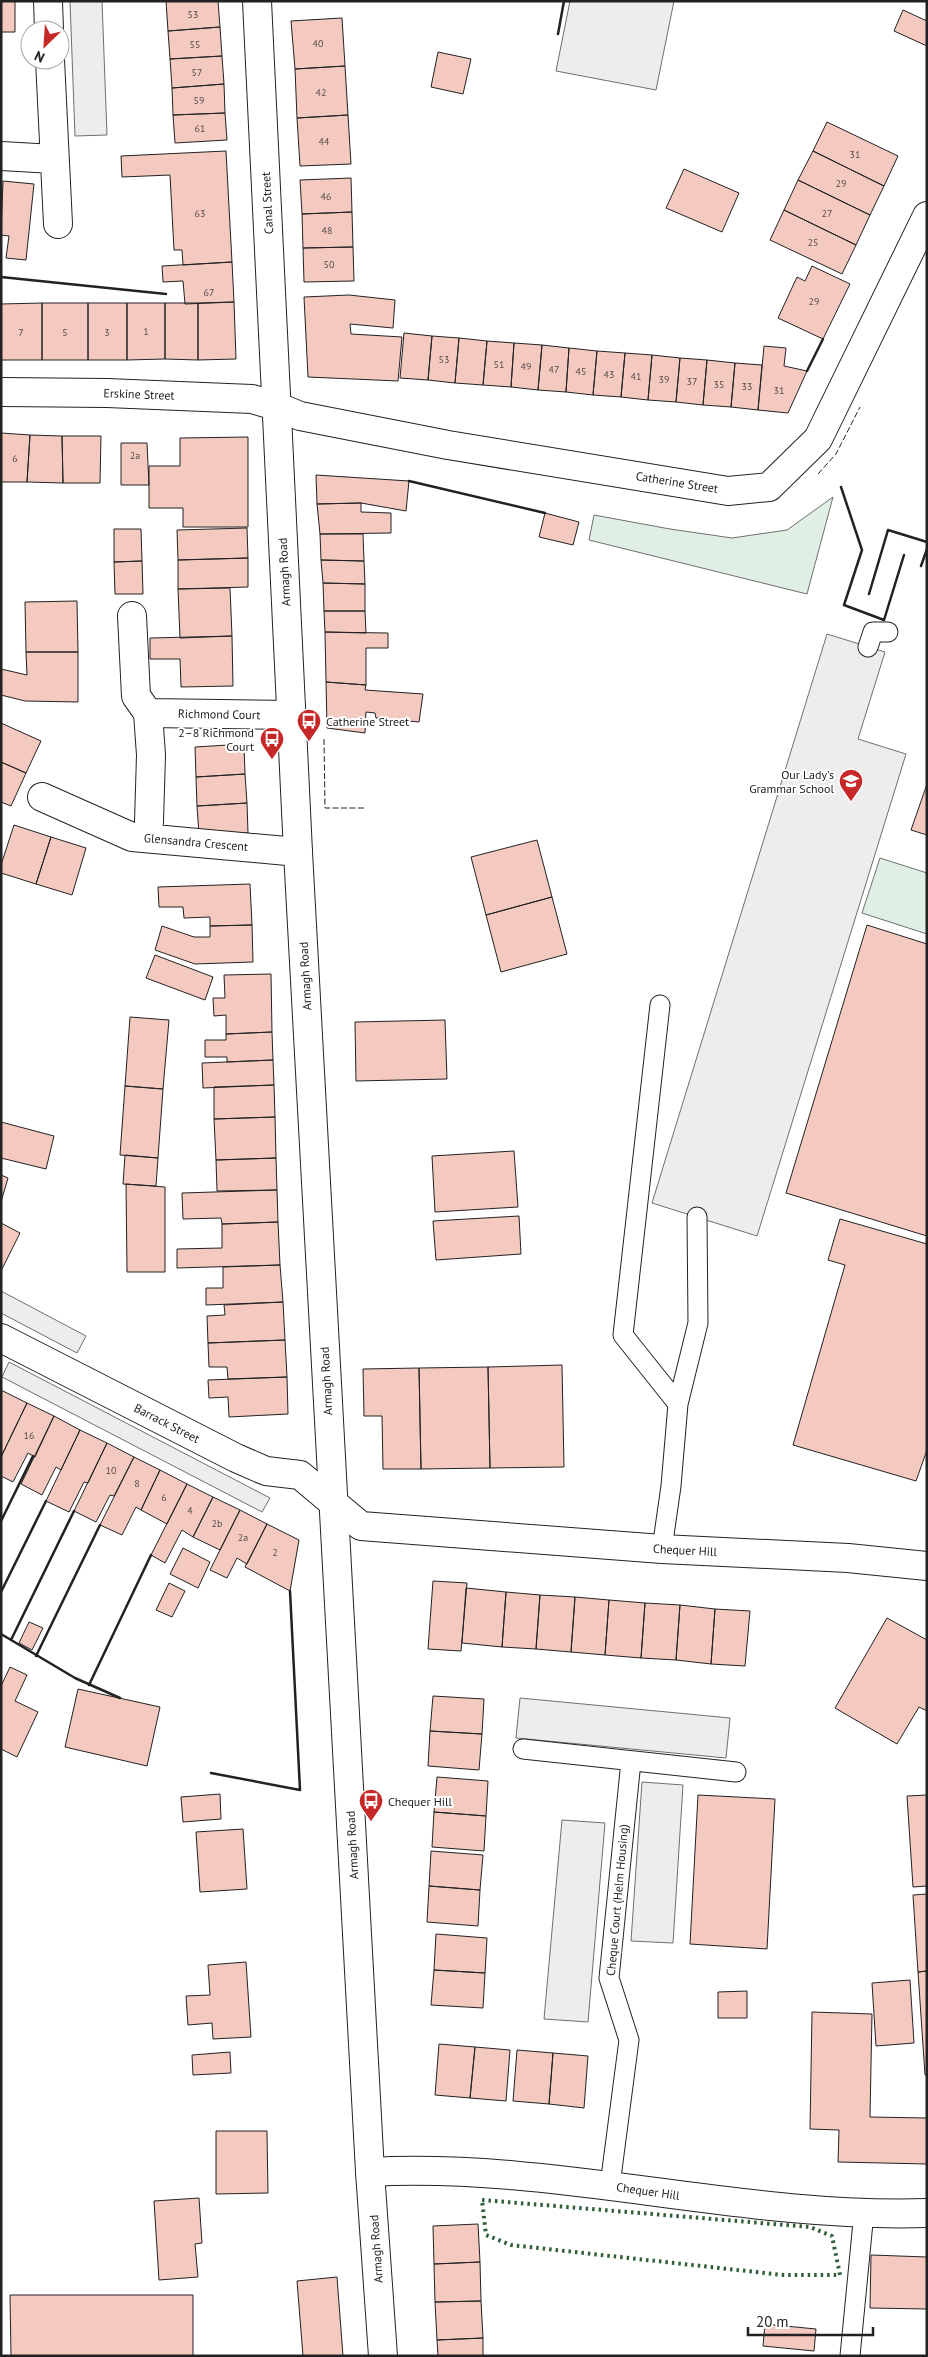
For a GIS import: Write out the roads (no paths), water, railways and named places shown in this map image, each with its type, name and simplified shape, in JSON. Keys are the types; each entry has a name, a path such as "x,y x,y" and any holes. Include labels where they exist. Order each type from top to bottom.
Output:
{"street":[{"path":"48,1 49,20"},
{"name":"Canal Street","path":"258,1 276,406"},
{"path":"50,70 58,224"},
{"path":"1,156 54,159"},
{"name":"Catherine Street","path":"276,406 300,416 458,446 728,491 769,488 818,439 927,216"},
{"name":"Erskine Street","path":"1,392 107,393 252,399 276,406"},
{"name":"Armagh Road","path":"276,406 333,1501 370,2172 383,2356"},
{"path":"132,616 136,696 148,713 151,755 149,822"},
{"name":"Richmond Court","path":"148,713 291,715"},
{"name":"Glensandra Crescent","path":"42,798 132,837 298,852"},
{"name":"Barrack Street","path":"1,1338 236,1458 266,1471 300,1475 333,1501"},
{"name":"Chequer Hill","path":"333,1501 361,1526 662,1549 848,1558 927,1566"},
{"name":"Chequer Hill","path":"370,2172 407,2170 508,2174 610,2185 720,2201 864,2212 927,2213"}],"lane":[{"path":"868,647 872,632 888,632"},
{"path":"660,1005 623,1335 678,1404"},
{"path":"662,1549 672,1486 678,1404 698,1323 697,1217"},
{"path":"524,1749 736,1772"},
{"name":"Cheque Court (Helm Housing)","path":"610,2185 629,2040 609,1978 631,1761"},
{"path":"850,2356 864,2212"}],"place":[{"name":"Catherine Street","path":"309,742"},
{"name":"2–8 Richmond Court","path":"272,760"},
{"name":"Our Lady's Grammar School","path":"851,802"},
{"name":"Chequer Hill","path":"371,1822"}]}
